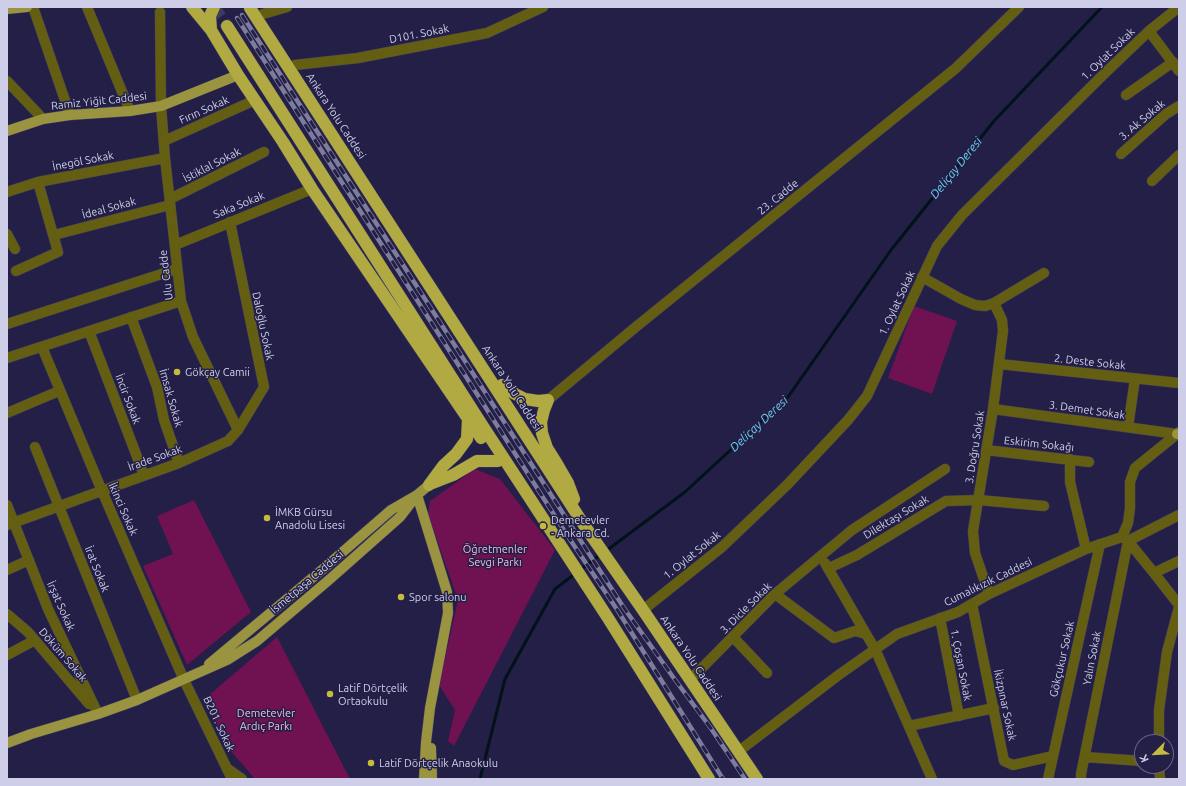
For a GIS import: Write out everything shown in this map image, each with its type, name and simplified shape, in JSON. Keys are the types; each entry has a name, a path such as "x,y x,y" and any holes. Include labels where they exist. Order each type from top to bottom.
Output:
{"highway":[{"path":"183,7 195,11 211,30 238,75 312,189 468,419 498,461 524,490"},
{"path":"211,30 210,16 214,7"},
{"path":"257,10 295,65 521,414 554,477"},
{"name":"Ankara Yolu Caddesi","path":"257,10 581,521 757,779"},
{"path":"227,26 524,490 608,618 709,779"},
{"path":"502,385 514,394 525,399 538,401 548,400 541,422 542,433 547,448 558,464 568,483 581,521"},
{"path":"429,485 443,466 456,454 467,439 468,419"},
{"path":"429,485 452,475 477,461 498,461"}],"main road":[{"path":"7,9 27,7"},
{"name":"Ramiz Yiğit Caddesi","path":"7,131 43,119 70,115 130,111 161,106 238,75"},
{"name":"İsmetpaşa Caddesi","path":"200,672 323,570 391,510 417,495 429,485"},
{"path":"417,495 447,592 448,613 430,708 424,779"},
{"name":"İsmetpaşa Caddesi","path":"7,743 137,700 227,660 257,641 330,579 400,517 417,495"},
{"path":"323,570 330,579"},
{"path":"430,708 432,779"}],"street":[{"path":"33,7 70,115"},
{"path":"87,7 130,111"},
{"path":"257,10 287,7"},
{"name":"D101. Sokak","path":"295,65 358,58 487,33 543,7"},
{"name":"23. Cadde","path":"548,400 649,316 956,68 1019,7"},
{"name":"1. Oylat Sokak","path":"643,610 722,547 787,485 848,420 867,396 937,246 962,215 1105,73 1149,31 1179,7"},
{"name":"Ulu Cadde","path":"160,12 161,106 165,158 181,301 193,337 238,430"},
{"path":"1126,94 1176,66 1149,31"},
{"path":"7,81 43,119"},
{"name":"Fırın Sokak","path":"164,141 255,100"},
{"name":"3. Ak Sokak","path":"1121,154 1166,114 1179,106"},
{"name":"İstiklal Sokak","path":"170,202 264,152"},
{"path":"1152,181 1179,155"},
{"name":"İnegöl Sokak","path":"7,192 38,182 165,158"},
{"path":"16,271 58,252 38,182"},
{"name":"Saka Sokak","path":"175,245 312,189"},
{"name":"İdeal Sokak","path":"54,235 170,202"},
{"name":"Daloğlu Sokak","path":"230,222 264,387 238,430"},
{"path":"7,234 15,249"},
{"path":"7,324 177,269"},
{"path":"922,277 975,305 985,306 994,304 1044,273"},
{"path":"7,358 181,301"},
{"name":"3. Doğru Sokak","path":"989,594 975,553 973,531 993,409 1003,331 1002,320 994,304"},
{"name":"İmsak Sokak","path":"131,317 157,387 164,420 179,463"},
{"name":"İncir Sokak","path":"89,331 144,475"},
{"name":"İkinci Sokak","path":"42,347 59,391 184,680"},
{"name":"2. Deste Sokak","path":"998,364 1179,383"},
{"path":"1128,427 1135,379"},
{"path":"7,413 59,391"},
{"name":"3. Demet Sokak","path":"993,409 1178,433"},
{"name":"İrade Sokak","path":"10,524 179,463 228,441 238,430"},
{"name":"Yalın Sokak","path":"1081,779 1128,523 1130,508 1130,482 1134,468 1178,433"},
{"name":"İrat Sokak","path":"35,447 137,700"},
{"name":"Eskirim Sokağı","path":"986,450 1089,462"},
{"path":"1070,459 1070,482 1086,549"},
{"name":"3. Dicle Sokak","path":"690,680 775,594 852,530 945,469"},
{"name":"Dilektaşı Sokak","path":"828,568 858,555 946,501 979,500 1044,506"},
{"name":"İrşat Sokak","path":"7,505 10,524 29,560 48,609 98,714"},
{"name":"Cumalıkızık Caddesi","path":"739,751 840,674 897,634 958,612 989,594 1086,549 1100,544 1125,539 1179,515"},
{"path":"1125,539 1154,572 1179,606 1166,659 1158,710 1159,734"},
{"name":"Gökçukur Sokak","path":"1048,779 1100,544"},
{"path":"821,556 875,649 932,779"},
{"path":"7,570 29,560"},
{"path":"1154,572 1179,561"},
{"path":"775,594 834,638 855,631 866,634"},
{"name":"İkizpınar Sokak","path":"972,604 1004,761 1013,765 1053,756"},
{"name":"Döküm Sokak","path":"7,614 28,632 98,714"},
{"name":"1. Çoşan Sokak","path":"940,618 959,716"},
{"path":"733,637 767,673"},
{"path":"7,655 35,640"},
{"name":"B201. Sokak","path":"184,680 232,779"},
{"path":"909,726 994,708"},
{"path":"1085,757 1134,760"},
{"path":"225,766 242,779"}],"green space":[{"path":"914,306 957,321 932,394 888,378"},
{"name":"Öğretmenler Sevgi Parkı","path":"475,469 500,479 555,550 454,746 448,741 455,710 439,685 458,600 428,514 430,501"},
{"path":"194,500 251,612 187,665 143,566 173,554 157,516"},
{"name":"Demetevler Ardıç Parkı","path":"277,637 350,779 255,779 223,742 208,696"}],"waterway":[{"name":"Deliçay Deresi","path":"606,551 685,492 788,397 891,250 994,121 1102,7"},
{"name":"Deliçay Deresi","path":"580,570 601,554"},
{"name":"Deliçay Deresi","path":"480,779 505,679 555,589 576,573"}],"tunnel":[{"path":"214,7 227,26"}],"railway":[{"path":"242,15 624,608 710,727 745,779"},
{"path":"237,18 567,535 618,611 723,779"}],"place":[{"name":"Gökçay Camii","path":"177,372"},
{"name":"İMKB Gürsu Anadolu Lisesi","path":"267,518"},
{"name":"Demetevler - Ankara Cd.","path":"543,526"},
{"name":"Spor salonu","path":"401,597"},
{"name":"Latif Dörtçelik Ortaokulu","path":"330,694"},
{"name":"Latif Dörtçelik Anaokulu","path":"371,763"}]}
